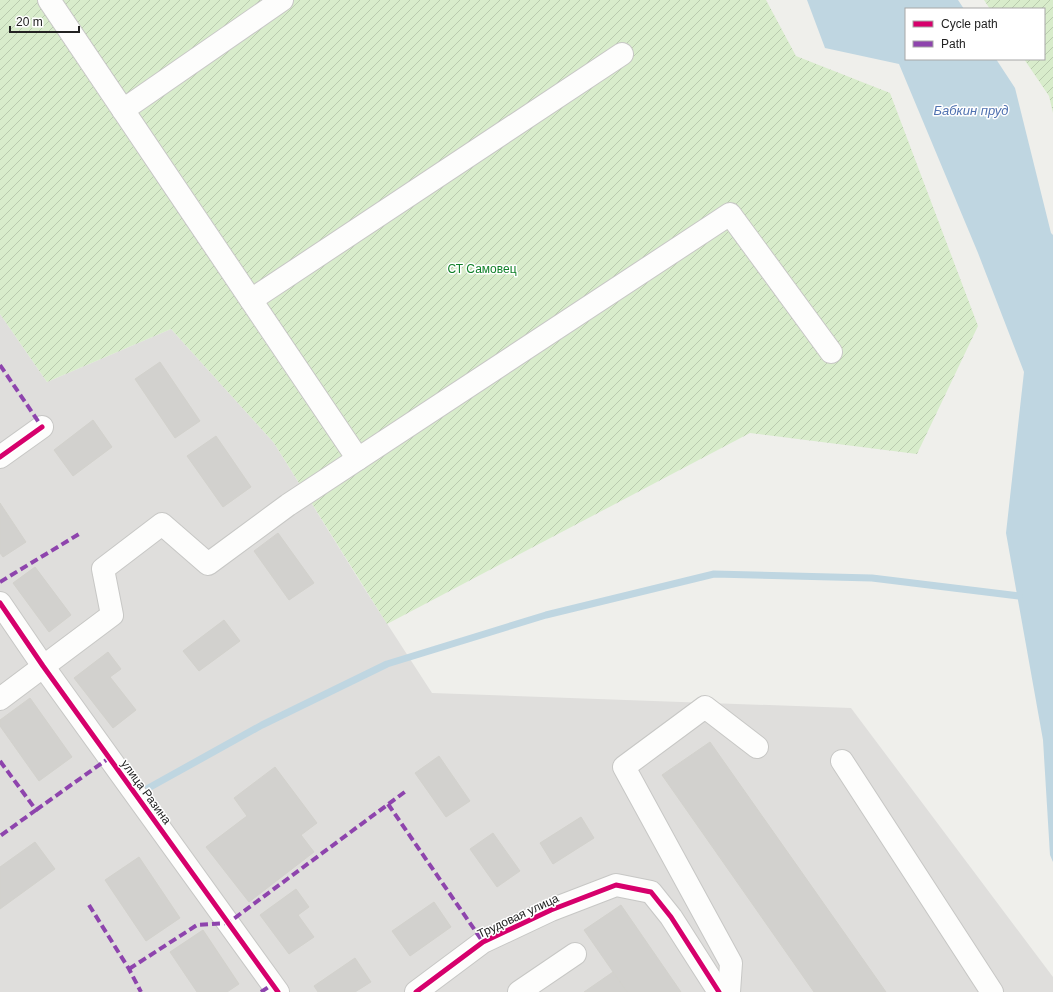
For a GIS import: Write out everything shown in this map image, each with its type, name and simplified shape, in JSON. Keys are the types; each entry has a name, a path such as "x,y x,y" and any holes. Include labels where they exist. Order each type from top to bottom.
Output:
{"street":[{"path":"49,0 358,459"},
{"path":"123,110 282,0"},
{"path":"251,300 622,54"},
{"path":"0,699 112,615 103,569 162,524 208,564 288,505 730,214 831,352"},
{"path":"0,457 42,426"},
{"name":"улица Разина","path":"0,603 43,666 278,992"},
{"path":"728,992 731,963 624,767 704,707 757,747"},
{"path":"842,761 992,992"},
{"name":"Трудовая улица","path":"416,992 483,942 551,910 616,885 651,892 671,917 719,992"},
{"path":"518,992 575,954"}],"shaded area":[{"path":"0,314 47,382 171,329 274,443 364,588 432,693 851,708 1053,977 1053,992 0,992"}],"green space":[{"name":"СТ Самовец","path":"0,0 766,0 796,56 890,93 978,326 917,454 750,433 387,624 274,443 171,329 47,382 0,314"},
{"path":"984,0 1053,0 1053,113 1049,96 1025,60 1045,60 1045,8 989,8"}],"water":[{"name":"Бабкин пруд","path":"807,0 958,0 963,8 905,8 905,60 997,60 1015,88 1051,233 1053,235 1053,862 1050,855 1043,740 1006,533 1024,372 978,253 899,64 825,48"}],"building":[{"path":"160,362 200,421 175,438 135,379"},
{"path":"93,420 112,447 73,476 54,450"},
{"path":"216,436 251,487 223,507 187,456"},
{"path":"0,503 26,542 3,557 0,553"},
{"path":"278,533 314,583 289,600 254,551"},
{"path":"35,567 71,615 49,632 13,583"},
{"path":"224,620 240,641 199,671 183,651"},
{"path":"108,652 121,669 110,677 136,710 113,728 74,678"},
{"path":"30,698 72,757 39,781 0,726 0,720"},
{"path":"710,742 886,992 814,992 662,775"},
{"path":"439,756 470,801 446,817 415,773"},
{"path":"275,767 317,823 301,835 314,852 249,902 206,847 247,816 234,798"},
{"path":"581,817 594,838 553,864 540,843"},
{"path":"493,833 520,871 497,887 470,849"},
{"path":"35,842 55,869 0,909 0,867"},
{"path":"139,857 180,918 146,941 105,880"},
{"path":"296,889 309,907 298,915 314,937 289,954 260,915"},
{"path":"434,902 451,927 410,956 392,931"},
{"path":"621,905 681,992 627,992 584,930"},
{"path":"203,930 239,984 227,992 197,992 170,952"},
{"path":"355,958 371,982 355,992 318,992 314,986"},
{"path":"613,972 627,992 584,992"}],"waterway":[{"path":"143,791 262,725 387,664 546,615 714,574 872,578 1019,596"}],"marked path":[{"path":"0,365 42,427"},
{"path":"0,582 79,534"},
{"path":"36,810 109,758"},
{"path":"0,761 36,810 0,836"},
{"path":"129,969 197,925 228,923 406,791"},
{"path":"388,804 483,942"},
{"path":"89,905 129,969 141,992"},
{"path":"261,992 273,984"}],"cycle path":[{"path":"0,457 42,427"},
{"path":"0,603 43,666 278,992"},
{"path":"416,992 483,942 551,910 616,885 651,892 671,917 719,992"}]}
